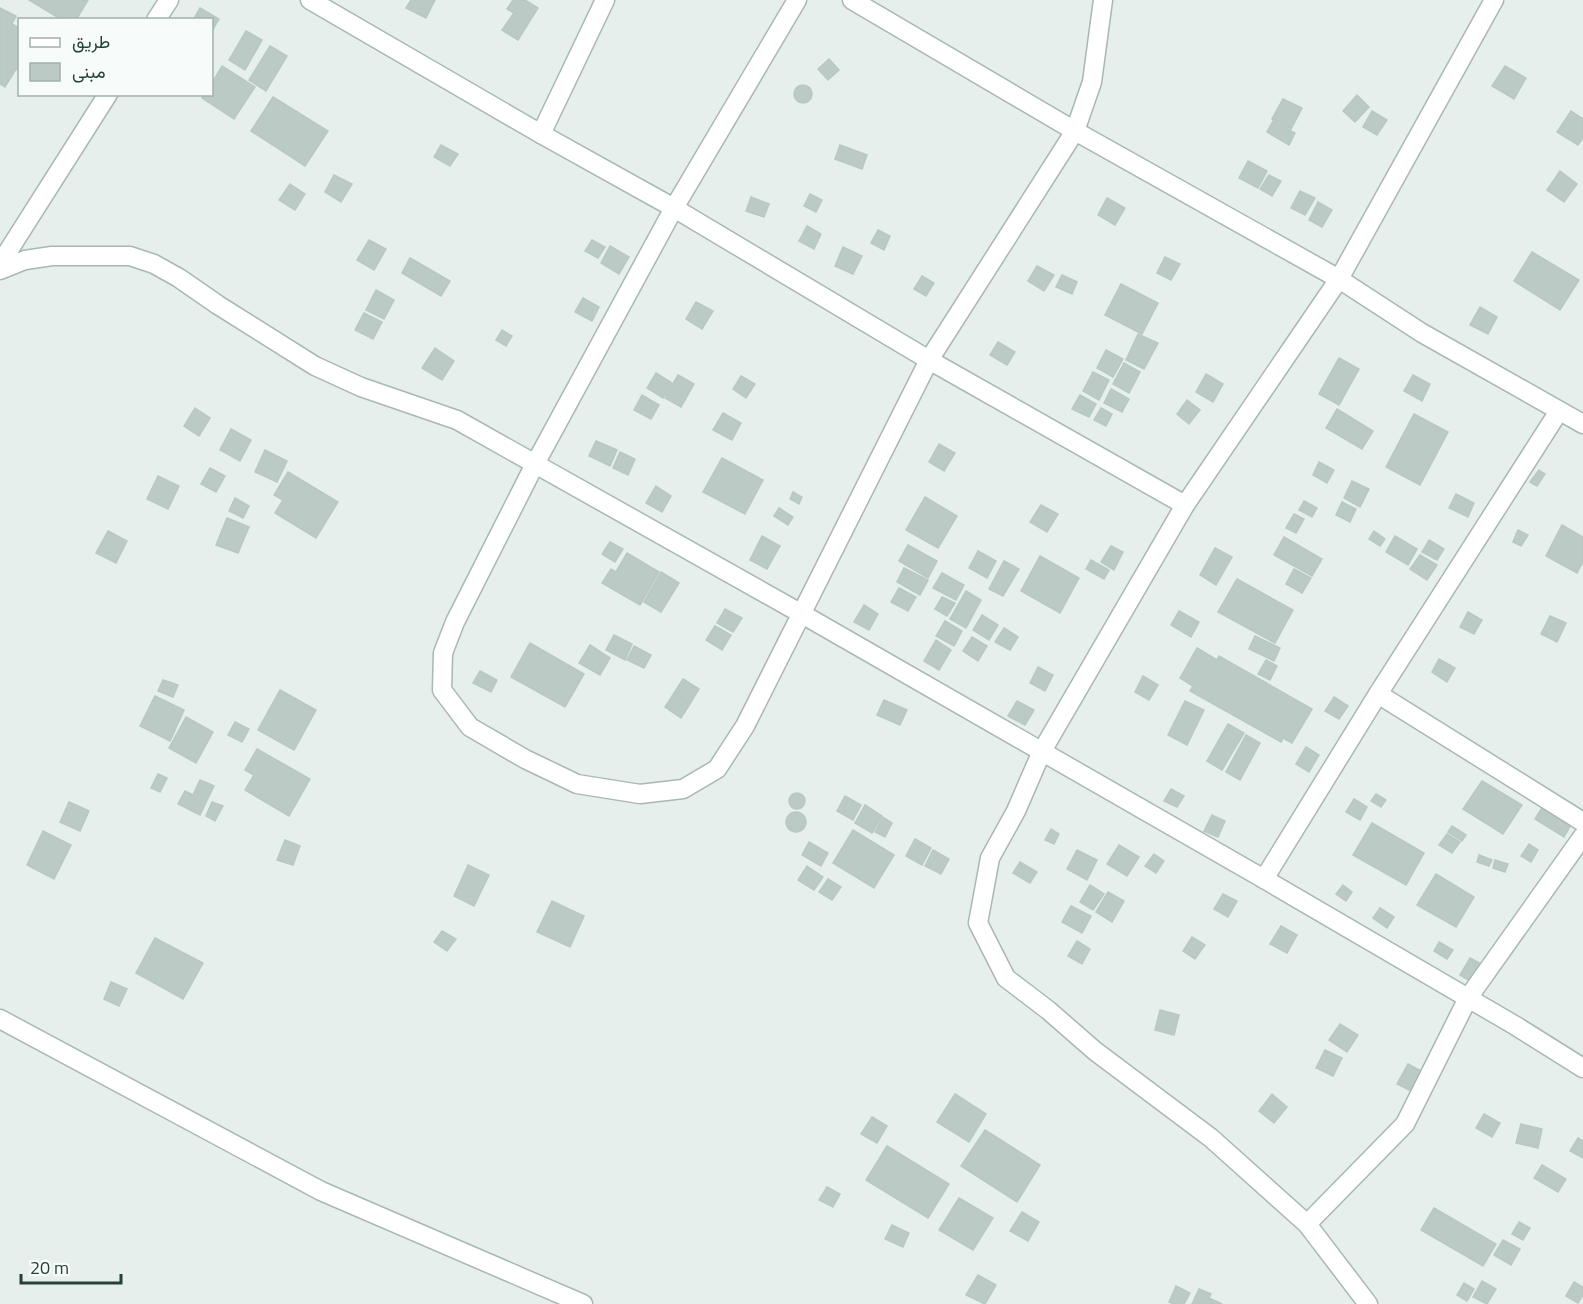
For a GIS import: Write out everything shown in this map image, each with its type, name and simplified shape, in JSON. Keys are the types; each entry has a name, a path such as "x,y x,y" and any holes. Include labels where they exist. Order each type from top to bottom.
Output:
{"street":[{"path":"157,18 169,0"},
{"path":"310,0 674,208 929,360 1185,506"},
{"path":"541,134 605,0"},
{"path":"797,0 674,208 536,464 455,622 443,653 442,690 470,727 525,759 577,784 640,794 683,789 717,769 745,726 929,360 1075,131 1092,82 1103,0"},
{"path":"852,0 1075,131 1339,279 1422,333 1583,424"},
{"path":"1368,1304 1306,1224 1210,1138 1095,1051 1048,1010 1006,978 978,922 990,858 1016,811 1042,751 1185,506 1339,279 1494,0"},
{"path":"0,264 107,96"},
{"path":"0,270 25,260 52,256 130,256 154,264 315,366 361,387 457,420 536,464 1264,879 1583,1068"},
{"path":"1264,879 1378,694 1560,411"},
{"path":"1378,694 1583,822"},
{"path":"1306,1224 1405,1124 1468,998 1583,837"},
{"path":"0,1019 321,1191 583,1304"}],"building":[{"path":"29,0 88,0 77,18 59,18"},
{"path":"411,0 435,0 426,18 406,8"},
{"path":"513,0 525,0 538,8 518,40 502,30 514,13 507,9"},
{"path":"0,8 16,16 12,24 18,28 18,70 16,69 5,87 0,84"},
{"path":"200,8 219,19 213,29 213,18 194,18"},
{"path":"246,31 262,40 245,70 229,60"},
{"path":"270,46 287,56 266,91 249,80"},
{"path":"829,59 839,70 828,80 818,69"},
{"path":"222,66 255,87 234,119 202,98 213,96 213,81"},
{"path":"1505,66 1526,78 1514,99 1492,86"},
{"path":"803,85 809,88 812,94 809,100 803,103 797,100 794,94 797,88"},
{"path":"1357,95 1369,107 1355,122 1343,111"},
{"path":"273,97 328,131 305,166 251,131"},
{"path":"1283,99 1302,108 1291,129 1272,119"},
{"path":"1372,111 1387,120 1377,135 1363,127"},
{"path":"1571,111 1583,119 1583,138 1578,145 1557,132"},
{"path":"1273,121 1295,133 1289,145 1267,132"},
{"path":"441,145 458,154 450,166 434,157"},
{"path":"840,145 867,155 862,169 835,159"},
{"path":"1248,161 1267,171 1258,188 1239,178"},
{"path":"1560,171 1577,184 1564,202 1547,190"},
{"path":"334,175 352,184 341,202 325,192"},
{"path":"1269,175 1281,181 1272,196 1260,189"},
{"path":"290,184 305,194 295,210 279,200"},
{"path":"1300,191 1315,198 1305,215 1291,208"},
{"path":"810,194 822,200 816,212 804,206"},
{"path":"751,197 769,204 764,217 746,211"},
{"path":"1107,198 1125,208 1115,225 1098,215"},
{"path":"1318,202 1332,210 1322,227 1309,220"},
{"path":"807,226 821,234 814,249 799,241"},
{"path":"878,230 890,236 884,250 871,243"},
{"path":"369,240 386,249 374,270 357,260"},
{"path":"592,240 605,247 598,258 585,251"},
{"path":"610,246 629,257 619,274 601,263"},
{"path":"843,247 862,256 853,274 835,266"},
{"path":"1532,252 1579,280 1560,310 1514,281"},
{"path":"1165,257 1180,264 1171,280 1157,273"},
{"path":"410,258 450,281 441,296 402,273"},
{"path":"1037,266 1054,275 1044,291 1028,281"},
{"path":"1062,275 1077,282 1072,294 1056,287"},
{"path":"922,276 934,283 926,296 914,289"},
{"path":"1121,284 1158,303 1142,334 1105,315"},
{"path":"376,290 394,300 384,319 366,310"},
{"path":"583,298 599,307 592,321 575,312"},
{"path":"696,302 713,311 702,329 686,319"},
{"path":"1480,307 1497,317 1488,334 1470,325"},
{"path":"364,313 382,322 373,339 355,330"},
{"path":"502,330 512,336 506,346 496,340"},
{"path":"1138,334 1158,343 1144,369 1126,360"},
{"path":"998,342 1015,352 1007,365 990,355"},
{"path":"435,348 454,361 442,380 422,368"},
{"path":"1106,350 1123,359 1113,377 1097,368"},
{"path":"1339,358 1359,369 1339,405 1319,394"},
{"path":"1124,363 1140,372 1129,393 1113,384"},
{"path":"1093,372 1109,380 1099,400 1083,391"},
{"path":"656,373 672,383 663,398 647,388"},
{"path":"1206,374 1223,384 1213,402 1196,392"},
{"path":"678,375 694,384 681,407 665,398"},
{"path":"1413,375 1430,384 1422,401 1404,391"},
{"path":"741,376 755,384 746,398 733,389"},
{"path":"1111,389 1129,399 1122,412 1104,403"},
{"path":"642,395 659,405 651,419 634,410"},
{"path":"1080,395 1096,404 1089,417 1072,409"},
{"path":"1187,400 1200,410 1189,424 1177,414"},
{"path":"195,408 210,418 199,436 184,426"},
{"path":"1101,408 1112,414 1106,426 1094,420"},
{"path":"1337,409 1373,431 1362,449 1326,428"},
{"path":"723,413 741,423 732,440 713,430"},
{"path":"1414,414 1448,432 1420,485 1386,467"},
{"path":"231,429 251,440 240,461 220,450"},
{"path":"596,441 617,450 610,466 589,456"},
{"path":"939,444 955,453 944,471 929,462"},
{"path":"265,450 287,461 277,482 255,472"},
{"path":"620,452 635,459 628,475 613,468"},
{"path":"722,458 763,480 745,514 703,492"},
{"path":"1319,462 1334,470 1327,483 1313,475"},
{"path":"210,468 225,476 216,492 201,484"},
{"path":"1539,470 1545,474 1537,486 1530,482"},
{"path":"288,472 338,502 316,538 275,513 283,500 274,495"},
{"path":"158,476 179,486 168,509 147,499"},
{"path":"1352,481 1369,489 1360,507 1344,498"},
{"path":"656,486 671,496 662,512 646,503"},
{"path":"793,492 802,497 799,504 790,499"},
{"path":"1456,494 1474,503 1468,517 1449,508"},
{"path":"925,497 957,516 938,548 906,530"},
{"path":"235,498 249,506 243,518 229,511"},
{"path":"1304,501 1317,508 1312,517 1299,510"},
{"path":"1342,502 1356,509 1350,522 1336,515"},
{"path":"1041,505 1058,514 1047,532 1030,522"},
{"path":"779,508 793,517 788,525 774,516"},
{"path":"1294,514 1304,519 1296,533 1286,528"},
{"path":"227,518 249,527 238,553 216,545"},
{"path":"1562,525 1583,537 1583,562 1577,573 1546,556"},
{"path":"1518,530 1528,535 1521,546 1513,542"},
{"path":"108,531 127,541 116,563 96,553"},
{"path":"1374,531 1385,539 1380,546 1369,539"},
{"path":"762,536 780,546 767,569 750,560"},
{"path":"1395,536 1417,549 1408,565 1386,552"},
{"path":"1284,537 1322,559 1312,576 1274,555"},
{"path":"1429,540 1444,549 1437,560 1422,552"},
{"path":"610,542 623,549 615,562 602,554"},
{"path":"908,545 937,561 928,578 899,561"},
{"path":"1111,546 1123,552 1114,570 1101,562"},
{"path":"1215,548 1232,557 1216,585 1200,575"},
{"path":"978,551 996,561 987,578 969,568"},
{"path":"627,553 659,572 640,605 602,583 611,569 616,572"},
{"path":"1420,555 1437,565 1427,580 1410,569"},
{"path":"1040,556 1079,578 1060,613 1021,591"},
{"path":"1091,560 1109,570 1104,579 1086,569"},
{"path":"1004,561 1019,569 1003,596 989,589"},
{"path":"904,568 928,580 920,595 897,582"},
{"path":"1294,569 1311,578 1302,593 1286,584"},
{"path":"661,572 679,583 661,612 644,602"},
{"path":"942,573 964,585 956,600 933,588"},
{"path":"1237,579 1293,610 1275,643 1218,612"},
{"path":"899,588 916,597 908,611 891,602"},
{"path":"966,591 981,600 966,628 950,619"},
{"path":"942,597 955,603 947,616 935,609"},
{"path":"864,605 878,614 869,630 854,622"},
{"path":"725,609 742,618 733,632 717,623"},
{"path":"1179,611 1199,622 1191,637 1171,625"},
{"path":"1468,612 1482,620 1474,634 1460,627"},
{"path":"982,615 998,625 989,640 973,630"},
{"path":"1550,616 1566,623 1557,642 1541,634"},
{"path":"945,621 962,631 954,646 936,636"},
{"path":"715,626 731,635 722,650 706,640"},
{"path":"1004,628 1018,637 1010,650 995,642"},
{"path":"614,635 632,644 625,660 606,650"},
{"path":"1255,636 1280,648 1274,661 1249,649"},
{"path":"972,637 987,646 978,661 963,651"},
{"path":"936,640 951,650 939,670 924,661"},
{"path":"530,643 584,674 565,707 511,677"},
{"path":"590,645 610,658 600,675 579,663"},
{"path":"634,646 651,655 644,668 627,660"},
{"path":"1197,648 1217,660 1219,656 1312,709 1292,743 1283,738 1281,742 1190,691 1193,686 1180,678"},
{"path":"1439,659 1455,668 1447,682 1432,672"},
{"path":"1266,660 1277,666 1270,680 1258,674"},
{"path":"1038,667 1053,675 1045,691 1030,683"},
{"path":"480,671 497,680 491,692 473,683"},
{"path":"1143,676 1158,685 1149,700 1135,692"},
{"path":"683,679 699,689 690,704 674,693"},
{"path":"163,680 178,685 173,697 158,691"},
{"path":"280,690 316,710 294,750 258,730"},
{"path":"674,693 690,704 681,718 665,707"},
{"path":"155,696 184,710 170,741 140,726"},
{"path":"1334,697 1348,706 1339,719 1325,711"},
{"path":"884,700 907,710 900,725 877,715"},
{"path":"1017,701 1034,710 1025,725 1008,716"},
{"path":"1185,701 1204,710 1187,745 1168,735"},
{"path":"186,717 213,732 196,763 169,748"},
{"path":"235,722 249,729 242,742 228,735"},
{"path":"1228,724 1244,733 1222,770 1207,761"},
{"path":"1246,735 1260,743 1240,780 1226,772"},
{"path":"1306,747 1319,755 1309,772 1296,764"},
{"path":"257,749 310,779 289,816 245,790 254,775 245,770"},
{"path":"158,774 167,778 160,792 151,788"},
{"path":"200,780 214,786 200,815 178,804 185,791 193,795"},
{"path":"1482,781 1522,805 1503,834 1463,809"},
{"path":"1171,789 1184,796 1177,807 1164,801"},
{"path":"797,793 805,801 797,809 789,801"},
{"path":"1376,794 1386,800 1381,807 1371,801"},
{"path":"845,796 861,805 853,820 837,811"},
{"path":"1354,799 1367,807 1360,820 1346,812"},
{"path":"69,802 89,811 80,831 60,822"},
{"path":"212,802 223,806 215,821 206,816"},
{"path":"865,805 882,816 872,833 855,823"},
{"path":"1543,806 1572,823 1564,837 1535,819"},
{"path":"796,812 803,815 806,822 803,829 796,832 789,829 786,822 789,815"},
{"path":"1212,815 1225,821 1218,837 1204,831"},
{"path":"883,817 892,823 885,837 875,832"},
{"path":"1372,823 1424,853 1406,885 1353,855"},
{"path":"1452,826 1466,835 1462,841 1448,832"},
{"path":"1051,829 1059,834 1054,844 1045,840"},
{"path":"853,830 894,855 874,888 833,863"},
{"path":"43,831 71,845 54,879 27,865"},
{"path":"1447,834 1460,842 1452,853 1439,845"},
{"path":"915,839 931,848 922,865 906,856"},
{"path":"285,840 300,846 293,865 277,860"},
{"path":"809,842 828,853 821,866 802,855"},
{"path":"1529,844 1538,850 1531,862 1521,856"},
{"path":"1119,845 1139,857 1127,876 1107,864"},
{"path":"933,850 949,859 941,874 925,866"},
{"path":"1077,850 1097,860 1087,880 1067,869"},
{"path":"1154,854 1164,861 1156,873 1145,866"},
{"path":"1479,855 1492,860 1489,866 1477,862"},
{"path":"1495,860 1508,864 1505,872 1493,868"},
{"path":"1020,862 1037,872 1030,883 1013,873"},
{"path":"468,865 489,875 474,906 454,896"},
{"path":"807,866 823,877 814,890 798,880"},
{"path":"1436,874 1474,897 1456,927 1417,905"},
{"path":"828,879 841,887 832,900 819,892"},
{"path":"1090,885 1104,894 1093,910 1080,902"},
{"path":"1343,885 1352,892 1346,901 1336,894"},
{"path":"1108,892 1124,901 1112,922 1096,912"},
{"path":"1223,894 1237,901 1228,917 1214,909"},
{"path":"552,901 584,916 570,947 537,932"},
{"path":"1071,906 1091,916 1082,933 1062,922"},
{"path":"1380,908 1394,917 1387,928 1373,918"},
{"path":"1281,926 1297,935 1287,953 1270,944"},
{"path":"442,931 456,939 447,951 434,942"},
{"path":"1192,937 1205,945 1195,959 1183,951"},
{"path":"155,938 203,963 183,999 136,973"},
{"path":"1077,941 1090,949 1082,964 1068,956"},
{"path":"1439,942 1453,950 1447,959 1434,951"},
{"path":"1470,958 1485,966 1475,984 1460,975"},
{"path":"111,982 127,989 119,1006 104,999"},
{"path":"1160,1010 1179,1015 1174,1035 1155,1030"},
{"path":"1340,1024 1358,1035 1347,1052 1329,1040"},
{"path":"1325,1050 1342,1058 1333,1076 1316,1068"},
{"path":"1408,1064 1423,1072 1413,1092 1397,1084"},
{"path":"955,1094 986,1114 969,1142 937,1122"},
{"path":"1272,1094 1287,1107 1274,1123 1259,1111"},
{"path":"1484,1114 1500,1123 1492,1137 1476,1128"},
{"path":"872,1117 887,1126 877,1143 861,1134"},
{"path":"1521,1124 1542,1129 1538,1148 1516,1143"},
{"path":"985,1130 1040,1165 1017,1202 961,1166"},
{"path":"1578,1138 1583,1141 1583,1158 1570,1151"},
{"path":"887,1146 949,1184 928,1218 866,1180"},
{"path":"1542,1165 1566,1179 1558,1192 1534,1178"},
{"path":"827,1187 840,1194 833,1207 819,1200"},
{"path":"959,1198 993,1218 973,1250 939,1230"},
{"path":"1434,1208 1496,1244 1483,1266 1421,1230"},
{"path":"1022,1212 1039,1222 1028,1241 1010,1231"},
{"path":"1519,1222 1530,1228 1523,1240 1512,1234"},
{"path":"892,1225 909,1233 903,1247 885,1239"},
{"path":"1503,1240 1520,1249 1511,1265 1494,1255"},
{"path":"978,1275 996,1285 985,1304 966,1295"},
{"path":"1482,1281 1496,1289 1487,1304 1473,1297"},
{"path":"1574,1282 1583,1287 1583,1295 1578,1303 1566,1296"},
{"path":"1464,1283 1474,1289 1467,1301 1457,1295"},
{"path":"1176,1286 1190,1293 1184,1304 1169,1302"},
{"path":"1199,1289 1211,1294 1209,1298 1222,1304 1192,1304"}]}
